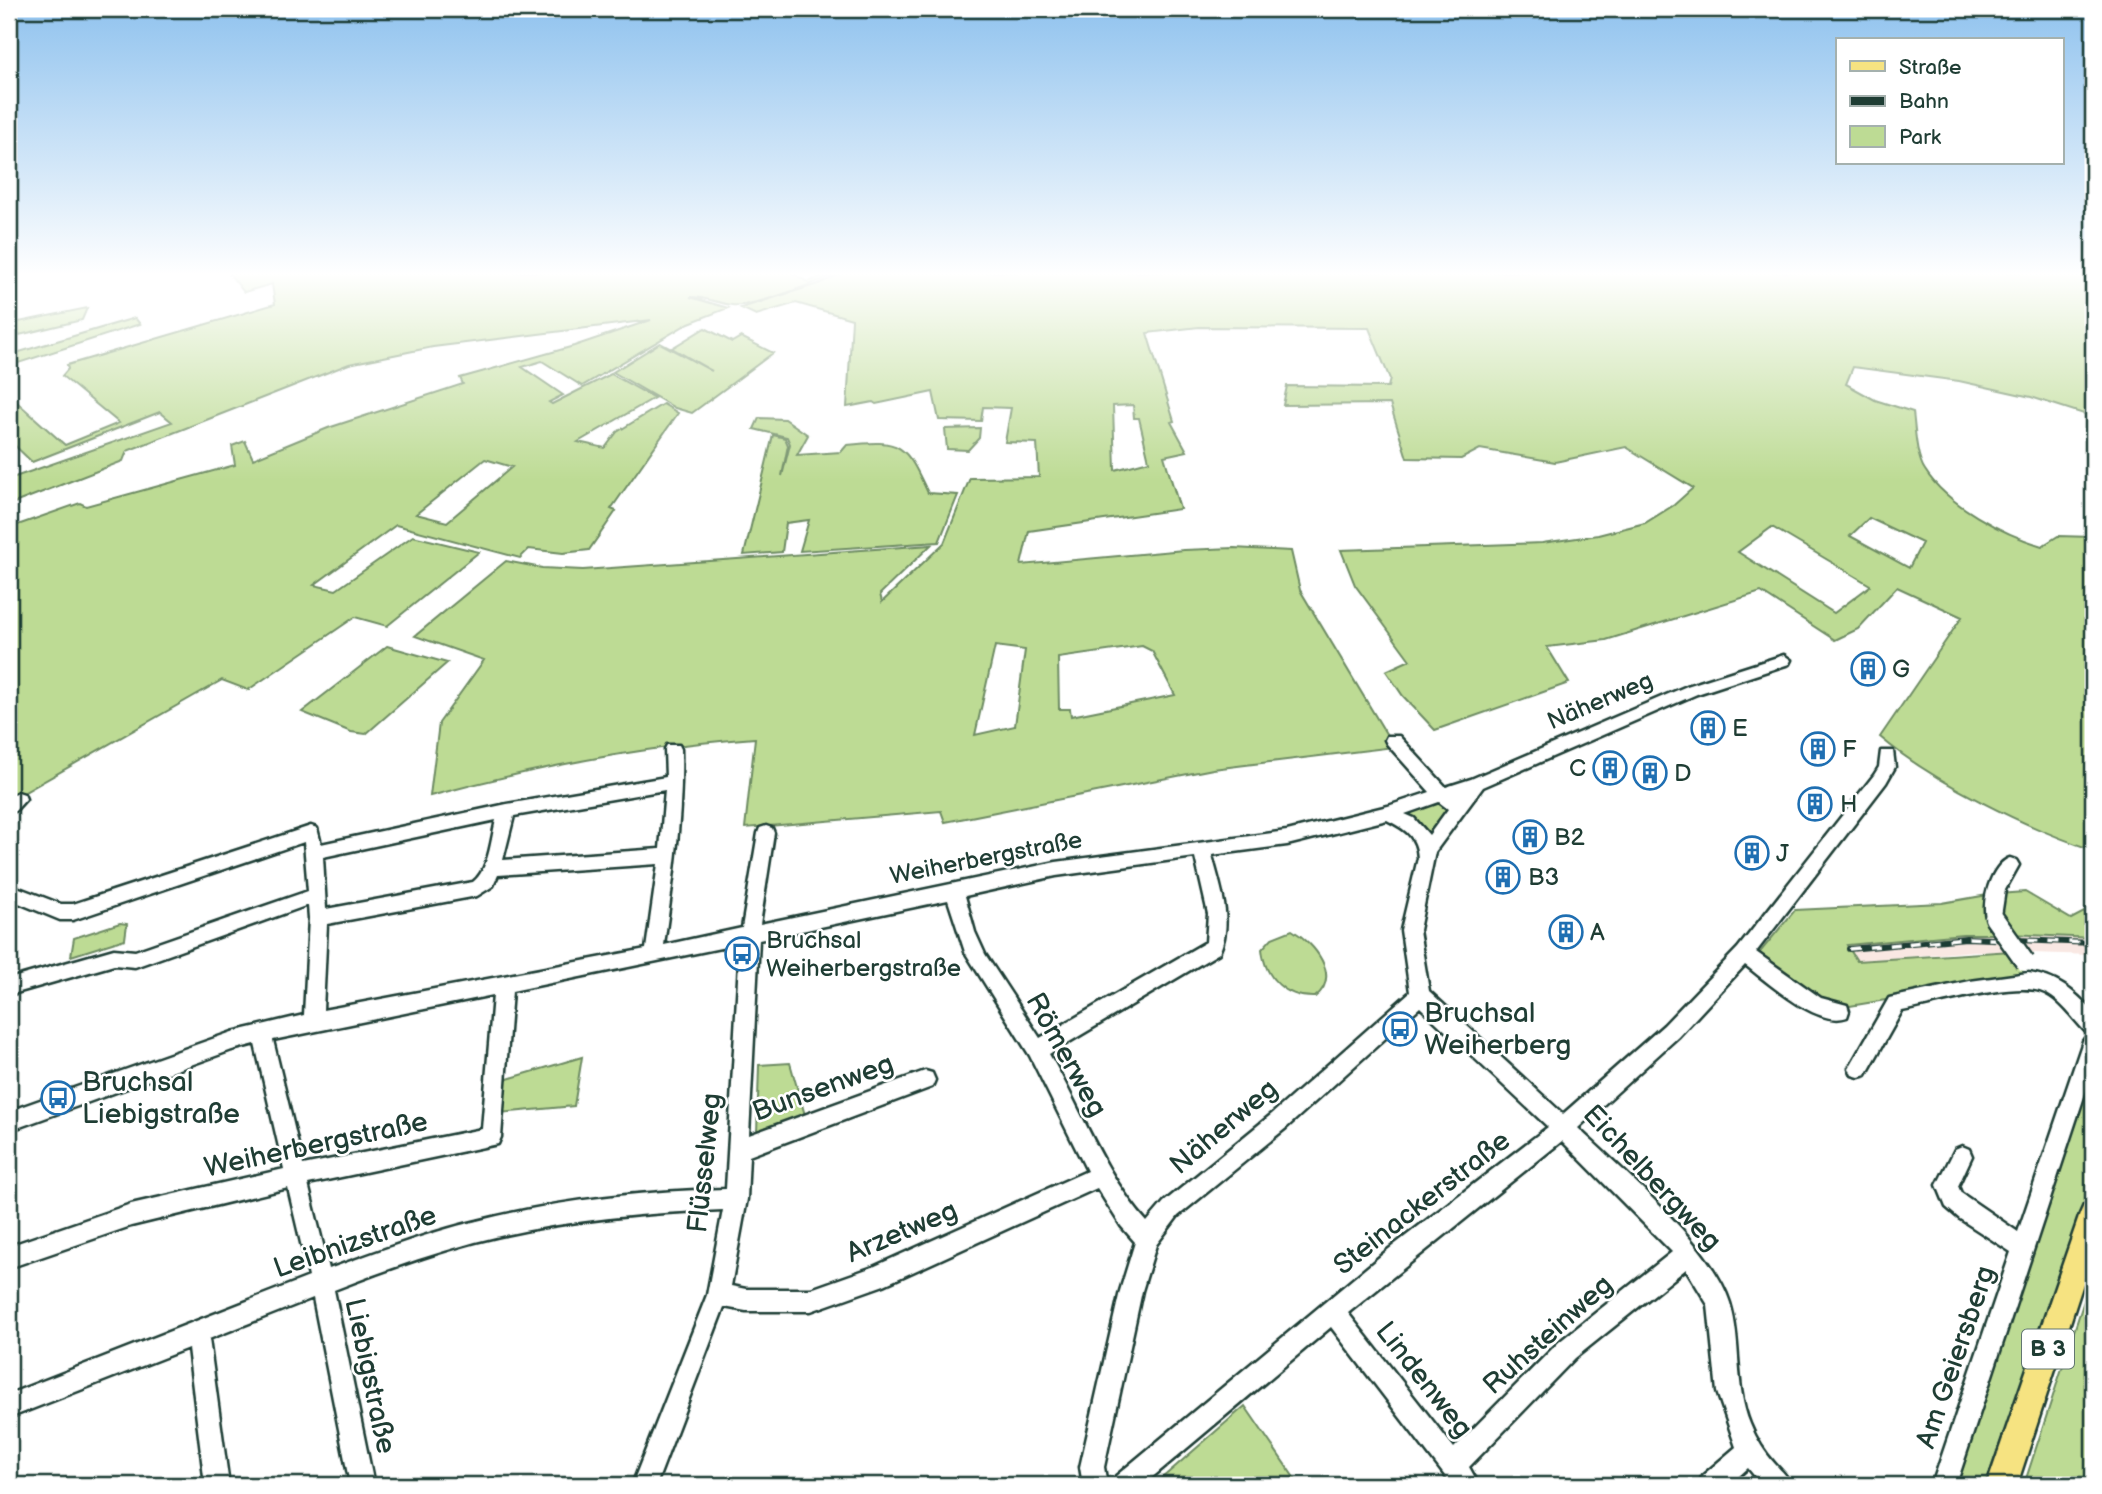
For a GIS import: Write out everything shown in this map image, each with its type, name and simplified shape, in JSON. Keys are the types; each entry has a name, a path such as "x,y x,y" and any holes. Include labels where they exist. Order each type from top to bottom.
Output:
{"main road":[{"name":"B 3","path":"2002,1485 2093,1213"}],"street":[{"name":"Näherweg","path":"1477,783 1692,690 1784,660"},
{"path":"1393,740 1458,812"},
{"path":"654,955 668,856 674,782 673,748"},
{"name":"Steinackerstraße","path":"1125,1485 1397,1257 1564,1127 1671,1031 1744,954 1880,779 1887,767 1886,755"},
{"path":"314,852 508,811 674,782"},
{"name":"Weiherbergstraße","path":"9,1121 232,1041 313,1021 503,986 1056,869 1287,838 1444,797 1477,783"},
{"path":"1420,995 1412,955 1411,921 1428,849 1477,783"},
{"path":"318,918 477,889 487,881 508,811"},
{"path":"1388,813 1415,827 1424,837 1428,849"},
{"path":"9,891 60,912 73,912 311,833 318,918 313,1021"},
{"name":"Flüsselweg","path":"644,1485 718,1295 737,1199 750,934 766,833"},
{"path":"1038,1050 1213,947 1218,939 1218,921 1202,849"},
{"path":"492,868 668,856"},
{"path":"2010,864 1997,884 1992,901 1994,918 2041,983 2081,1010 2093,1027"},
{"name":"Römerweg","path":"954,889 970,944 990,980 1038,1050 1100,1176 1131,1223 1147,1239"},
{"path":"9,987 114,957 135,959 317,895"},
{"path":"1744,954 1817,1006 1840,1012"},
{"path":"1859,1068 1896,1004 2025,981 2041,983"},
{"name":"Weiherbergstraße","path":"9,1257 131,1215 293,1177 491,1137 503,986"},
{"name":"Näherweg","path":"1095,1485 1092,1466 1131,1291 1147,1239 1171,1209 1279,1121 1420,995"},
{"name":"Eichelbergweg","path":"1420,995 1564,1127 1689,1253 1715,1292 1723,1322 1726,1373 1733,1410 1749,1451 1779,1485"},
{"name":"Liebigstraße","path":"262,1034 293,1177 321,1282 362,1485"},
{"name":"Am Geiersberg","path":"1944,1485 2093,1041"},
{"name":"Bunsenweg","path":"740,1149 925,1080"},
{"name":"Am Geiersberg","path":"1962,1156 1947,1185 1953,1200 2024,1248"},
{"name":"Arzetweg","path":"718,1295 746,1300 811,1300 876,1278 1100,1176"},
{"name":"Leibnizstraße","path":"9,1406 197,1334 321,1282 442,1241 555,1215 659,1200 737,1199"},
{"name":"Ruhsteinweg","path":"1452,1466 1567,1350 1689,1253"},
{"name":"Lindenweg","path":"1333,1312 1467,1485"},
{"path":"197,1334 217,1485"},
{"path":"1711,1485 1749,1451"}],"shaded area":[{"path":"1963,934 2093,938 2093,955 1974,951 1856,961 1846,944"}],"green space":[{"path":"54,342 85,342 9,366 9,355"},
{"path":"146,342 476,342 433,347 349,364 127,451 123,461 9,505 9,479 172,422 160,412 32,462 9,440 9,395 65,445 119,423 62,376 68,369 67,365"},
{"path":"587,342 657,342 582,386 542,361 522,367 563,395 549,402 552,404 611,374 654,398 578,442 605,448 617,432 663,404 678,413 611,509 616,511 589,550 563,553 529,549 520,558 396,525 314,585 336,590 413,536 479,552 387,626 355,617 248,690 222,680 9,801 9,528 80,503 86,506 235,465 232,446 245,441 253,459 328,428 463,384 460,378","holes":["485,459 512,467 447,522 416,514"]},
{"path":"682,342 750,342 773,353 692,413 675,408 613,372 660,343 712,371 672,348"},
{"path":"851,342 1150,342 1174,421 1171,422 1187,451 1164,456 1180,509 1029,531 1021,565 1184,550 1234,548 1291,551 1300,590 1394,747 1213,769 945,822 941,811 745,828 755,738 673,746 591,759 430,796 439,723 484,660 415,636 506,561 542,568 583,570 931,545 880,594 882,602 944,543 970,478 1039,477 1037,443 1005,442 1011,408 983,407 981,421 939,420 933,392 847,407","holes":["1133,405 1134,418 1139,418 1149,461 1115,470 1113,406","995,646 1025,650 1015,726 975,735","1142,646 1152,651 1175,695 1071,716 1070,709 1059,709 1058,658"]},
{"path":"1375,342 2093,342 2093,417 2031,397 1959,381 1853,367 1846,384 1875,400 1913,412 1918,450 1925,470 1947,495 1977,517 2042,546 2058,536 2093,537 2093,850 2039,829 1953,787 1880,737 1962,617 1897,587 1858,629 1835,640 1761,592 1606,640 1547,647 1569,683 1435,730 1403,696 1386,671 1410,660 1355,585 1341,550 1542,543 1598,535 1645,523 1674,505 1693,488 1626,447 1555,462 1480,449 1461,459 1407,458 1390,404 1283,405 1287,386 1388,387 1390,379","holes":["1869,518 1922,543 1909,568 1850,536","1772,527 1870,585 1870,586 1834,613 1738,552"]},
{"path":"759,418 785,419 808,435 797,455 841,452 847,445 865,443 880,443 900,448 913,464 928,493 958,495 939,542 800,551 809,520 786,523 782,552 744,555 773,435 785,438 788,445 782,476 790,444 787,437 754,429"},
{"path":"980,428 979,438 968,450 947,449 945,429"},
{"path":"387,646 447,663 366,734 351,732 302,712"},
{"path":"1445,797 1458,812 1428,849 1388,813"},
{"path":"2025,892 2071,919 2084,912 2093,916 2093,938 2009,934 1999,918 1998,894"},
{"path":"1988,895 2001,934 1963,934 1847,945 1857,961 2012,951 2029,976 1838,1008 1826,1006 1756,957 1795,910 1942,903"},
{"path":"120,923 127,924 125,939 71,956 74,938"},
{"path":"1292,930 1309,943 1322,960 1326,980 1323,989 1315,997 1286,990 1272,978 1267,969 1262,949 1272,938"},
{"path":"2093,1052 2093,1186 1985,1485 1955,1485"},
{"path":"582,1057 574,1106 499,1113 504,1080"},
{"path":"790,1063 807,1122 757,1134 759,1065"},
{"path":"2093,1273 2093,1485 2024,1485"},
{"path":"1245,1406 1299,1485 1154,1485"}],"railway":[{"path":"1849,949 1966,938 2093,943"}],"place":[{"name":"G","path":"1868,669"},
{"name":"E","path":"1708,728"},
{"name":"F","path":"1818,749"},
{"name":"C","path":"1610,768"},
{"name":"D","path":"1650,773"},
{"name":"H","path":"1815,804"},
{"name":"B2","path":"1530,837"},
{"name":"J","path":"1752,853"},
{"name":"B3","path":"1503,877"},
{"name":"A","path":"1566,932"},
{"name":"Bruchsal Weiherbergstraße","path":"742,954"},
{"name":"Bruchsal Weiherberg","path":"1400,1029"},
{"name":"Bruchsal Liebigstraße","path":"58,1098"}]}
